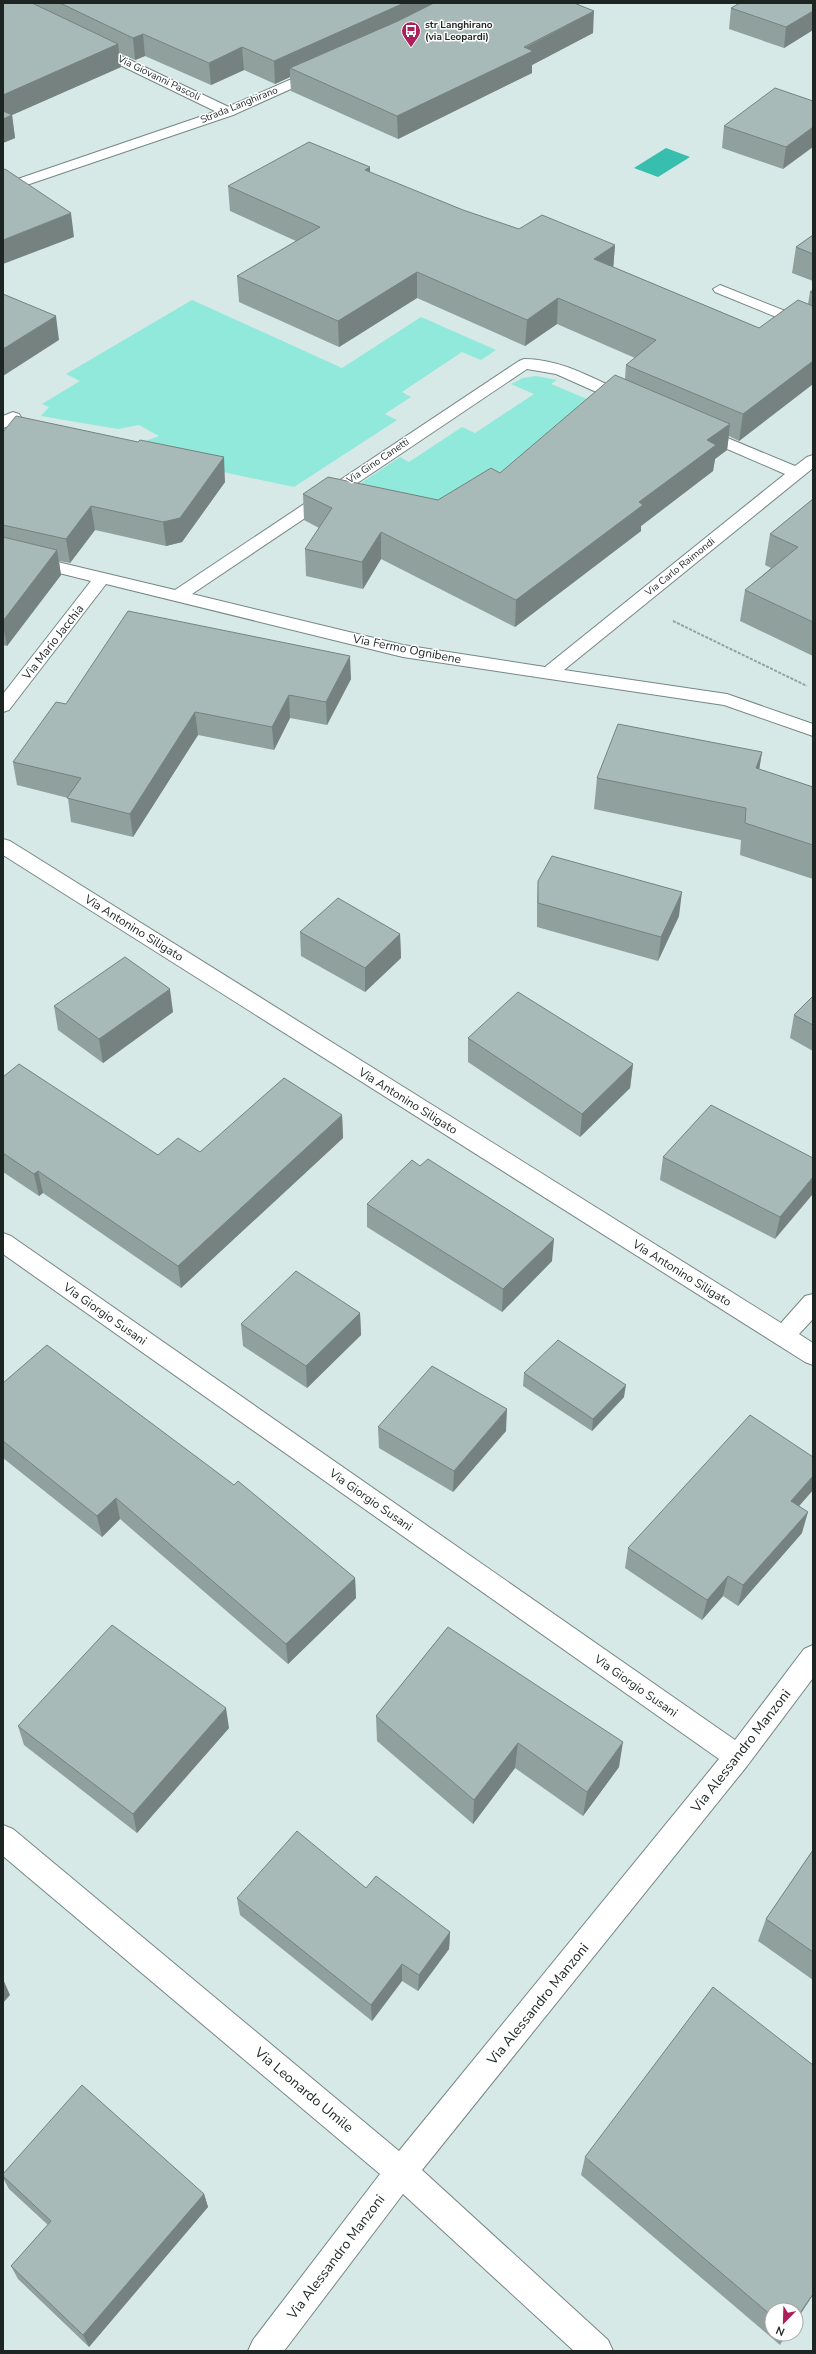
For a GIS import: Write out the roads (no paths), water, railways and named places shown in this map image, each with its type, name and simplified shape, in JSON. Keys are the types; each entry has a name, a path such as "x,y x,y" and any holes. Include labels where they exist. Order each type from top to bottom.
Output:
{"street":[{"name":"Via Giovanni Pascoli","path":"80,40 228,112"},
{"name":"Strada Langhirano","path":"3,189 228,112 328,68"},
{"path":"720,289 813,327"},
{"name":"Via Gino Canetti","path":"178,596 518,367 532,363 548,366 643,407"},
{"path":"687,426 797,473"},
{"name":"Via Carlo Raimondi","path":"547,674 813,460"},
{"name":"Via Fermo Ognibene","path":"3,554 103,577 403,651 547,674 727,700 813,730"},
{"name":"Via Mario Jacchia","path":"3,706 103,577"},
{"name":"Via Antonino Siligato","path":"3,846 813,1355"},
{"name":"Via Giorgio Susani","path":"3,1242 738,1757"},
{"path":"783,1336 813,1303"},
{"name":"Via Alessandro Manzoni","path":"264,2351 401,2172 738,1757 813,1657"},
{"name":"Via Leonardo Umile","path":"3,1838 401,2172 597,2351"}],"place":[{"name":"str Langhirano (via Leopardi)","path":"411,48"}]}
